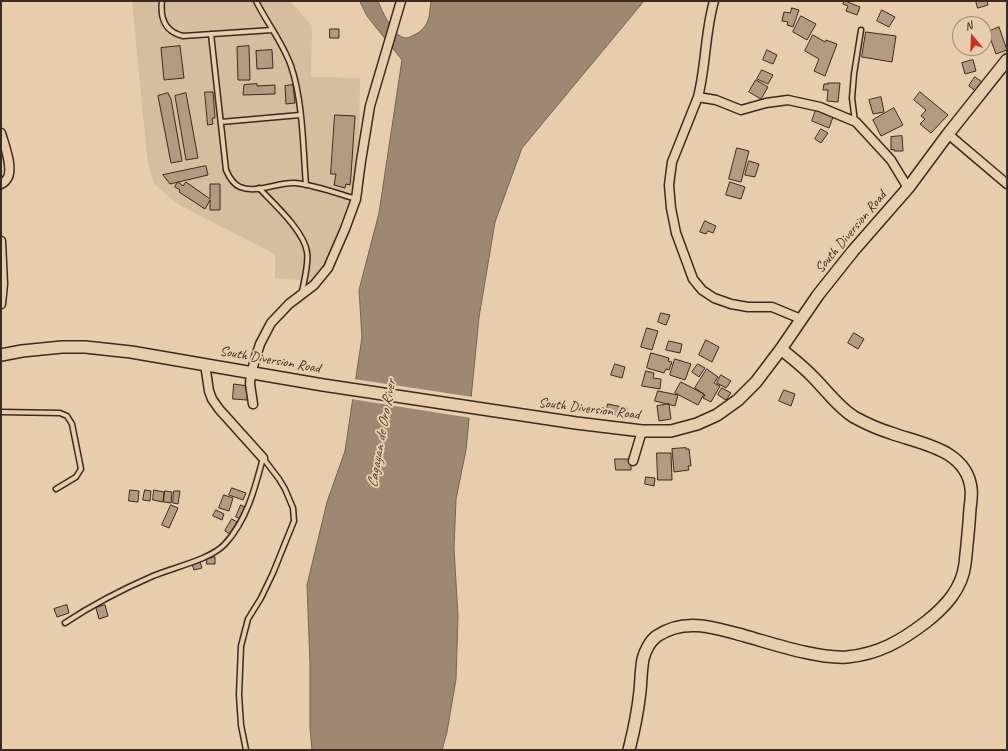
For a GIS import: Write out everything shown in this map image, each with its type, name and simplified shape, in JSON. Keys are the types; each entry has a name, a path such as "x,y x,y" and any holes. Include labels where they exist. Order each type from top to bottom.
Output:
{"main road":[{"name":"South Diversion Road","path":"1,355 22,351 62,347 85,347 132,352 323,385 576,423 642,431 671,431 697,424 717,415 738,400 756,382 781,349 818,295 853,251 908,188 948,134 1007,60"},
{"path":"629,750 636,722 643,659 647,647 655,637 667,630 687,625 720,628 786,648 825,656 845,657 864,654 894,644 938,612 954,594 959,584 964,567 970,513 971,490 965,469 949,454 935,447 890,433 853,416 837,403 812,376 781,349"}],"street":[{"path":"714,1 709,17 702,82 698,98 672,162 669,185 671,208 676,233 693,278 702,290 714,298 731,304 748,307 772,307 801,319"},
{"path":"253,404 250,384 251,373 260,344 271,323 289,304 314,285 328,268 356,199 370,106 400,3"},
{"path":"698,98 716,100 741,110 766,103 788,100 820,107 856,122 891,160 908,188"},
{"path":"1,133 10,172 7,180 1,184"},
{"path":"948,134 1007,184"},
{"path":"1,241 1,304"},
{"path":"205,364 209,391 218,409 263,458"},
{"path":"633,461 642,431"}],"lane":[{"path":"162,1 164,20 168,29 175,34 183,36 272,30"},
{"path":"256,1 285,53 296,81 306,185"},
{"path":"856,122 852,98 861,30"},
{"path":"211,34 226,170 231,180 238,186 247,189 285,183 306,185 356,199"},
{"path":"221,122 300,115"},
{"path":"259,188 282,212 304,239 308,253 302,295"},
{"path":"1,412 60,413 67,416 72,424 81,469 76,476 56,489"},
{"path":"65,623 83,611 120,592 154,576 200,559 224,545 247,510 263,458"},
{"path":"245,749 239,695 241,646 248,618 261,598 274,573 294,521 293,508 285,489 263,458"}],"shaded area":[{"path":"132,1 290,1 312,26 311,77 360,78 359,144 350,206 319,282 275,278 275,254 181,206 154,183 147,156"}],"water":[{"name":"Cagayan de Oro River","path":"360,1 378,1 391,26 398,35 405,38 419,32 426,25 429,17 431,1 644,1 522,148 495,222 479,317 466,450 456,499 454,548 458,616 456,679 447,732 442,750 312,750 310,728 310,664 307,585 327,502 345,451 362,337 359,290 379,213 402,60 367,16"}],"pier":[{"path":"354,379 473,397 471,418 351,399"}],"building":[{"path":"845,1 860,7 857,15 846,11 848,6 843,4"},
{"path":"976,1 987,1 988,5 978,8"},
{"path":"792,8 799,10 793,27 787,25 788,22 782,21 784,12 790,13"},
{"path":"882,10 895,17 889,27 877,21"},
{"path":"801,16 816,24 807,40 793,32"},
{"path":"999,27 1007,50 996,54 992,43 992,30"},
{"path":"330,29 339,29 339,38 330,38"},
{"path":"866,32 896,36 892,62 862,57"},
{"path":"813,35 825,42 826,40 837,44 825,76 814,71 819,59 805,51"},
{"path":"180,46 184,78 164,80 161,48"},
{"path":"249,46 250,80 238,80 237,47"},
{"path":"272,50 273,68 257,69 256,51"},
{"path":"767,50 777,55 773,64 763,60"},
{"path":"973,60 976,71 965,74 962,63"},
{"path":"762,70 773,75 768,84 757,79"},
{"path":"975,77 985,84 978,93 969,86"},
{"path":"756,80 768,87 761,99 749,92"},
{"path":"840,83 838,102 827,101 828,90 823,90 824,84"},
{"path":"257,84 257,86 275,85 275,94 243,95 244,85"},
{"path":"293,85 295,103 286,104 285,86"},
{"path":"205,92 213,92 215,118 212,118 213,124 208,125"},
{"path":"920,92 948,115 931,133 920,124 925,119 921,116 926,110 914,100"},
{"path":"168,93 171,99 182,161 171,163 158,96"},
{"path":"186,93 198,158 186,160 175,96"},
{"path":"881,97 884,112 873,114 869,100"},
{"path":"894,108 903,125 881,136 873,120"},
{"path":"816,110 833,117 829,128 812,121"},
{"path":"335,115 355,116 350,185 346,184 345,188 334,185 336,174 331,174"},
{"path":"821,129 828,133 821,143 815,139"},
{"path":"902,136 903,151 894,151 894,149 891,150 891,137"},
{"path":"737,148 749,151 741,182 729,179"},
{"path":"749,161 759,164 755,177 745,175"},
{"path":"206,166 208,175 170,184 163,175"},
{"path":"178,182 183,186 186,182 210,199 210,184 220,184 220,210 210,210 210,200 205,209 179,192 180,190 175,187"},
{"path":"730,182 745,187 741,199 726,195"},
{"path":"705,221 716,226 713,233 708,231 706,234 700,232"},
{"path":"661,313 670,315 666,325 658,322"},
{"path":"647,328 658,331 652,350 641,347"},
{"path":"854,333 864,339 858,349 848,343"},
{"path":"706,340 719,347 712,362 699,355"},
{"path":"669,341 682,344 680,353 666,350"},
{"path":"651,353 669,358 668,361 672,362 669,370 666,369 664,373 647,368"},
{"path":"675,359 691,364 685,380 670,375"},
{"path":"615,364 625,367 622,378 611,375"},
{"path":"698,364 705,368 699,377 692,372"},
{"path":"707,369 718,377 714,383 720,386 711,402 703,398 705,395 695,388"},
{"path":"646,371 654,373 653,378 661,379 660,389 642,386"},
{"path":"721,375 731,381 726,388 717,383"},
{"path":"681,382 704,394 698,405 675,393"},
{"path":"234,384 248,386 247,400 233,399"},
{"path":"722,388 731,393 726,400 718,395"},
{"path":"784,390 795,394 791,406 779,401"},
{"path":"658,391 678,395 675,406 655,401"},
{"path":"608,404 627,408 625,417 606,413"},
{"path":"669,404 671,419 659,421 657,406"},
{"path":"672,449 689,449 691,466 688,466 689,470 674,472"},
{"path":"657,453 671,453 672,480 658,480"},
{"path":"615,459 631,459 631,470 616,470"},
{"path":"646,477 655,478 654,486 645,484"},
{"path":"232,488 246,493 243,500 229,495"},
{"path":"130,490 139,491 138,502 129,501"},
{"path":"145,490 151,491 150,501 143,500"},
{"path":"154,490 164,492 163,502 153,500"},
{"path":"165,491 172,492 171,503 164,502"},
{"path":"174,491 180,491 178,504 173,503"},
{"path":"224,495 233,498 229,511 219,508"},
{"path":"171,505 178,508 169,528 162,525"},
{"path":"241,505 246,508 241,519 236,517"},
{"path":"216,510 224,514 222,520 213,516"},
{"path":"232,519 237,522 230,534 225,531"},
{"path":"207,557 215,557 215,564 207,564"},
{"path":"200,562 202,568 194,570 192,564"},
{"path":"67,605 69,613 57,617 54,609"},
{"path":"105,605 108,616 99,619 96,608"}]}
